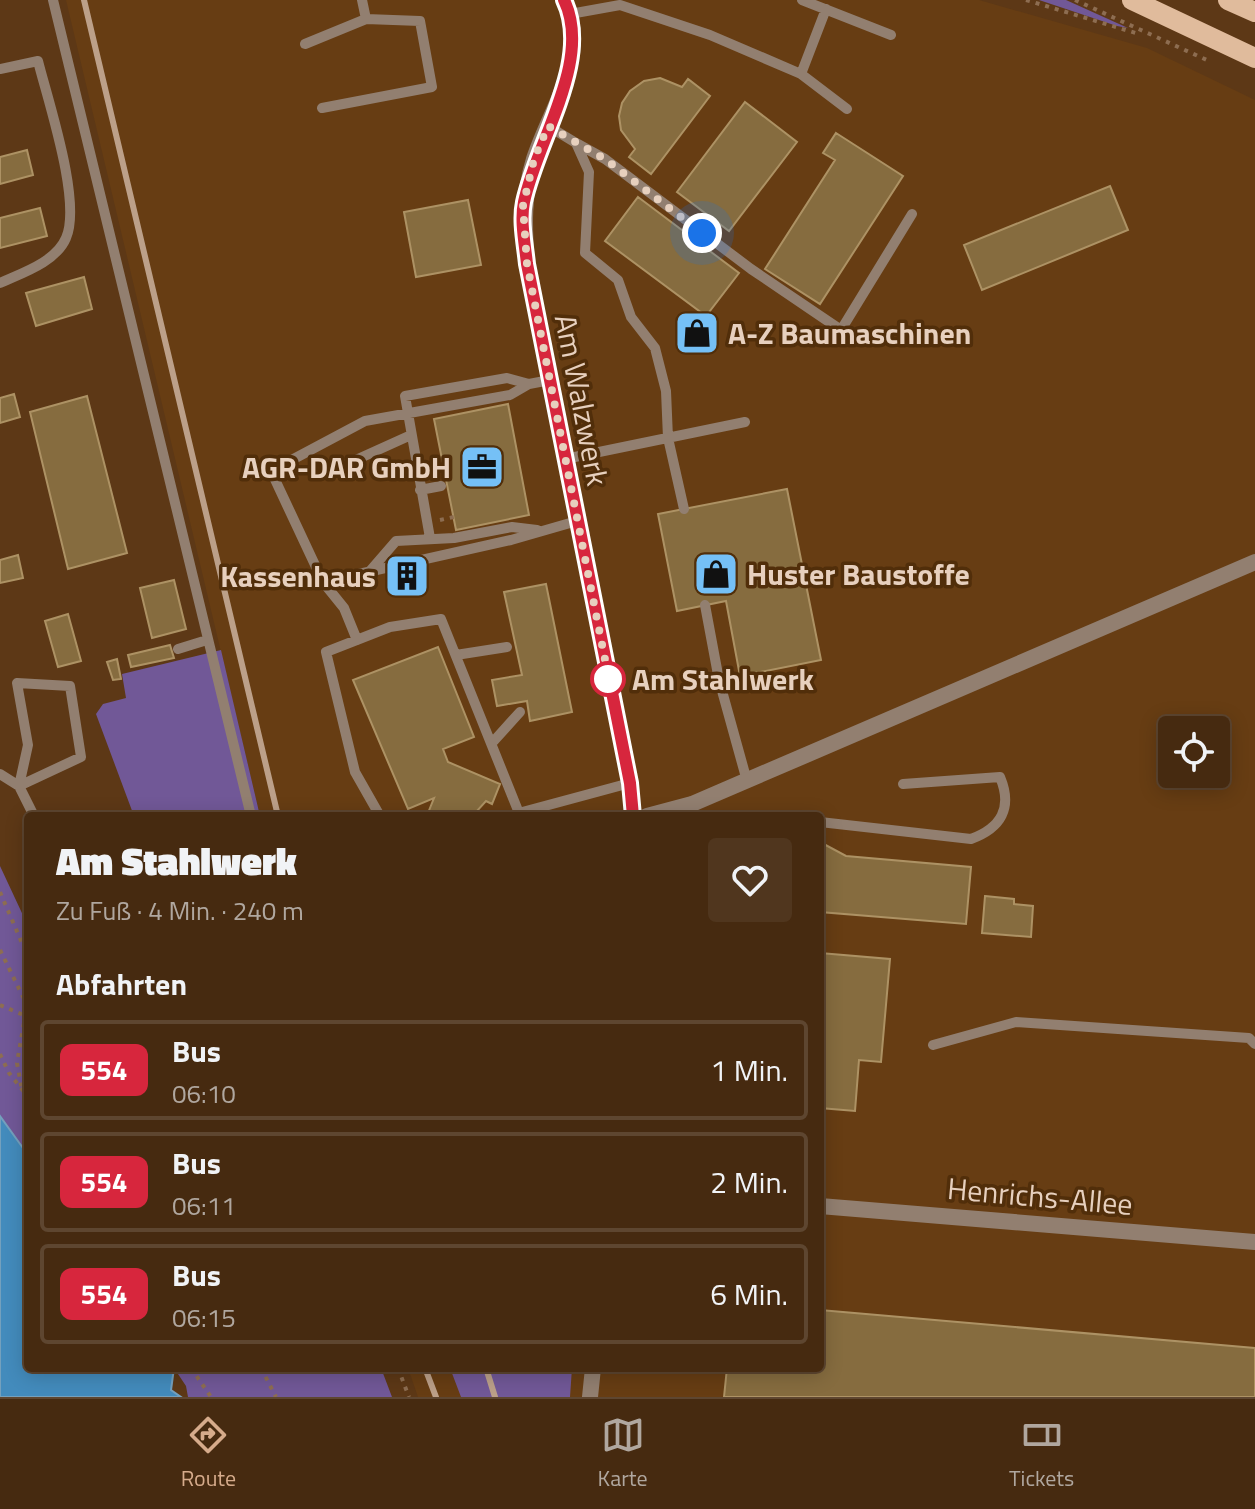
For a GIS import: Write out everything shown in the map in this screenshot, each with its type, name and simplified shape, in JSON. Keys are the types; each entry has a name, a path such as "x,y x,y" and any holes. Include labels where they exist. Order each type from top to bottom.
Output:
{"main road":[{"path":"1132,0 1255,58"},
{"path":"1228,0 1255,12"}],"street":[{"name":"Am Walzwerk","path":"567,7 574,52 560,98 534,159 523,206 527,264 630,783 633,812"},
{"path":"662,812 692,804 747,781 1255,562"},
{"name":"Henrichs-Allee","path":"824,1206 1255,1242"},
{"path":"590,1397 593,1372"}],"lane":[{"path":"53,0 250,812"},
{"path":"362,0 366,19"},
{"path":"802,0 891,35"},
{"path":"567,7 620,5 710,35 801,74 847,109"},
{"path":"801,74 826,9"},
{"path":"305,44 366,19 420,21 432,87 322,108"},
{"path":"0,69 38,61 72,200 66,239 39,266 0,283"},
{"path":"548,126 605,159 751,269 841,330 912,214"},
{"path":"576,143 589,172 585,253 618,280 631,317 655,348 666,391 668,438 684,509"},
{"path":"430,538 405,396 507,378 529,384"},
{"path":"357,640 344,608 323,582 271,471 365,421 510,395 529,384 550,380"},
{"path":"565,459 745,422"},
{"path":"338,468 411,435"},
{"path":"420,490 441,486"},
{"path":"323,582 511,540 577,521"},
{"path":"370,571 396,541 454,538 512,527 539,530"},
{"path":"705,605 719,680 747,781"},
{"path":"378,812 355,772 326,652 390,627 441,619 519,812"},
{"path":"178,649 207,640"},
{"path":"456,655 507,647"},
{"path":"17,683 70,686 81,757 19,786 28,745 17,683"},
{"path":"492,743 520,712"},
{"path":"0,774 19,786 32,812"},
{"path":"824,822 971,839 990,832 1003,816 1006,791 1000,777 903,784"},
{"path":"523,812 630,783"},
{"path":"933,1045 1016,1022 1249,1038 1255,1044"}],"path":[{"path":"1026,0 1148,36"},
{"path":"1075,0 1215,64"},
{"path":"0,892 24,948"},
{"path":"0,950 24,997"},
{"path":"0,1005 24,1015"},
{"path":"22,1090 17,1063 24,1026"},
{"path":"0,1054 24,1092"},
{"path":"194,1372 211,1397"},
{"path":"263,1372 276,1397"},
{"path":"400,1372 409,1397"}],"shaded area":[{"path":"66,0 979,0 1147,48 1255,100 1255,1397 418,1397 409,1372 824,1372 824,812 259,812"},
{"path":"1039,0 1066,0 1128,28 1117,26"},
{"path":"221,650 259,812 133,812 96,714 103,704 126,698 122,674"},
{"path":"0,866 24,917 24,1149 0,1116"},
{"path":"177,1372 383,1372 392,1397 188,1397 186,1386"},
{"path":"452,1372 572,1372 570,1397 461,1397"}],"water":[{"path":"0,1116 24,1149 24,1372 173,1372 171,1390 181,1397 0,1397"}],"building":[{"path":"660,78 682,87 688,79 710,96 651,174 629,157 635,149 621,130 619,116 622,103 630,91 644,81"},
{"path":"745,102 797,142 729,231 677,192"},
{"path":"836,133 903,176 820,304 765,269 835,160 823,153"},
{"path":"27,150 33,175 0,184 0,157"},
{"path":"1110,186 1128,230 982,290 964,245"},
{"path":"638,197 739,273 706,316 605,241"},
{"path":"468,200 481,265 416,277 404,212"},
{"path":"40,208 47,236 0,248 0,218"},
{"path":"84,277 92,309 36,326 26,293"},
{"path":"14,394 20,417 0,423 0,398"},
{"path":"87,396 127,553 68,569 30,412"},
{"name":"AGR-DAR GmbH","path":"508,404 529,515 456,530 434,419"},
{"path":"787,489 821,660 740,676 726,601 677,611 658,514"},
{"path":"18,555 23,578 0,583 0,560"},
{"name":"Kassenhaus","path":"411,569 414,581 402,584 399,572"},
{"path":"174,580 186,629 152,638 140,588"},
{"path":"546,584 572,712 530,721 527,701 497,706 492,680 522,675 504,592"},
{"path":"68,614 81,661 58,667 45,621"},
{"path":"170,645 174,658 131,667 128,655"},
{"path":"438,647 474,737 443,749 448,762 500,784 492,804 486,801 475,812 428,812 434,798 408,809 353,680"},
{"path":"117,659 121,679 113,680 107,662"},
{"path":"824,844 846,856 971,867 966,924 824,912"},
{"path":"985,896 1014,899 1014,904 1033,906 1031,937 982,933"},
{"path":"824,953 890,959 881,1062 859,1060 855,1111 824,1108"},
{"path":"824,1310 1255,1348 1255,1397 724,1397 727,1372 824,1372"}],"railway":[{"path":"84,0 277,812"},
{"path":"427,1372 436,1397"},
{"path":"487,1372 495,1397"}],"bus line":[{"name":"554","path":"564,0 570,14 574,52 560,98 534,159 523,206 527,264 630,783 633,812"}],"place":[{"name":"A-Z Baumaschinen","path":"697,333"},
{"name":"AGR-DAR GmbH","path":"482,467"},
{"name":"Huster Baustoffe","path":"716,574"},
{"name":"Kassenhaus","path":"407,576"},
{"name":"Am Stahlwerk","path":"608,679"}],"route":[{"path":"608,679 611,690 527,264 523,206 534,159 548,126 605,159 702,233"}]}
